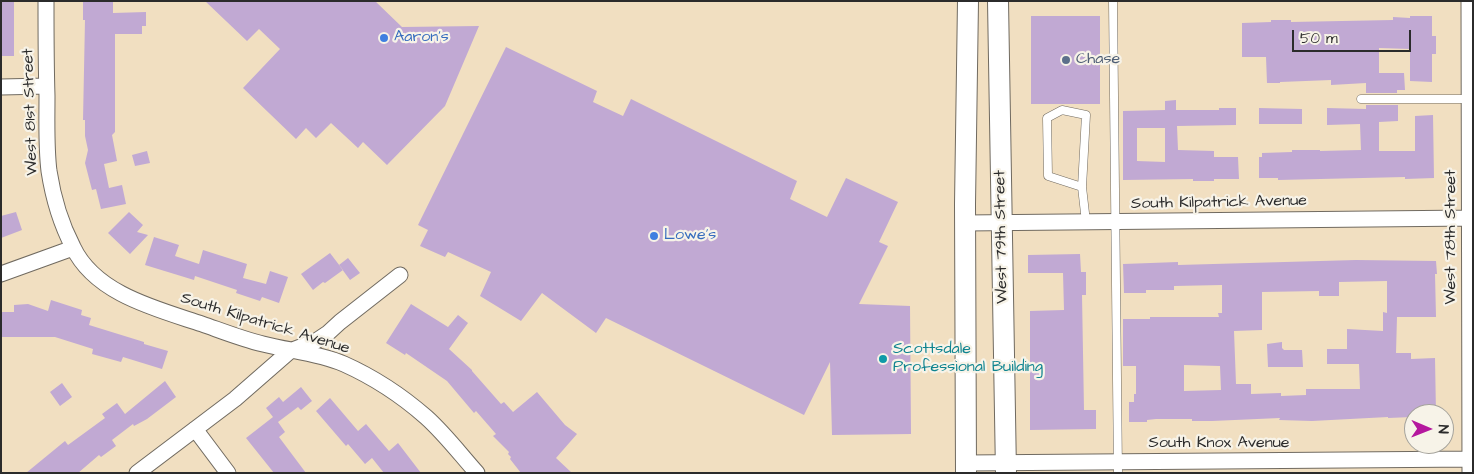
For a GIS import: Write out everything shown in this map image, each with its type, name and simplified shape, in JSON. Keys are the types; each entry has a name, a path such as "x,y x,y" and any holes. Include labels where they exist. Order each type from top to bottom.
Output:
{"main road":[{"path":"966,468 965,223 968,1"},
{"name":"West 79th Street","path":"998,1 1006,468"}],"street":[{"name":"West 81st Street","path":"46,1 49,171 54,198 73,248"},
{"name":"West 78th Street","path":"1469,1 1471,464"},
{"path":"1,87 46,86"},
{"name":"South Kilpatrick Avenue","path":"965,223 1471,218"},
{"path":"1,274 73,248"},
{"name":"South Kilpatrick Avenue","path":"73,248 85,267 103,283 154,308 261,344 324,357 343,364 385,386 426,417 478,473"},
{"path":"136,473 235,399 290,351 316,341 328,333 400,275"},
{"path":"195,429 228,473"},
{"name":"South Knox Avenue","path":"966,468 1471,464"}],"lane":[{"path":"1113,1 1118,467"},
{"path":"1361,98 1469,99"},
{"path":"1082,187 1048,176 1047,118 1062,110 1086,115 1082,187 1086,222"}],"building":[{"path":"1,1 14,1 14,56 1,56"},
{"path":"83,1 113,1 113,13 146,12 146,26 142,26 142,34 115,34 115,132 112,135 117,161 104,164 109,188 122,185 126,204 101,209 96,189 92,190 85,163 88,150 85,136 85,120 83,120 85,20 83,20"},
{"path":"205,1 375,1 402,27 479,26 445,106 387,165 363,142 358,148 331,123 316,138 306,128 296,139 243,88 280,49 259,29 247,41"},
{"name":"Chase","path":"1031,16 1100,16 1100,104 1031,104"},
{"path":"1410,16 1432,16 1432,36 1436,36 1436,54 1432,54 1432,82 1410,81 1410,49 1379,48 1379,73 1404,73 1405,90 1397,90 1397,93 1366,93 1366,83 1331,85 1331,80 1267,83 1266,57 1242,57 1242,23 1271,22 1271,20 1291,20 1291,22 1393,20 1393,17 1410,18"},
{"name":"Lowe's","path":"506,47 597,91 593,102 623,116 631,99 797,181 790,199 827,217 846,178 898,202 879,242 888,246 859,304 910,306 911,434 832,435 830,362 804,415 606,318 596,333 542,293 521,321 480,296 491,272 448,252 445,257 420,246 428,230 418,225"},
{"path":"1176,100 1176,110 1236,108 1236,125 1177,126 1178,150 1214,151 1214,157 1238,157 1239,179 1214,179 1214,181 1193,181 1193,179 1123,180 1123,111 1165,110 1165,101","holes":["1137,128 1165,128 1165,162 1137,161"]},
{"path":"1366,105 1398,105 1398,121 1379,122 1379,151 1415,151 1415,116 1433,115 1434,178 1278,180 1278,178 1259,178 1259,157 1262,157 1262,153 1292,152 1292,150 1361,150 1360,124 1327,125 1327,108 1366,109"},
{"path":"1259,108 1302,109 1302,124 1259,124"},
{"path":"147,151 150,163 135,166 132,155"},
{"path":"16,212 22,230 1,238 1,216"},
{"path":"129,212 143,225 137,232 148,235 130,254 108,233"},
{"path":"154,237 179,245 175,256 199,264 203,250 247,264 243,278 266,284 270,271 288,277 279,303 262,297 260,301 236,293 237,290 195,276 194,280 145,265"},
{"path":"330,253 343,270 313,290 301,274"},
{"path":"1080,254 1081,272 1086,272 1086,295 1082,295 1084,410 1096,410 1096,429 1030,430 1030,311 1064,310 1063,273 1028,273 1028,255"},
{"path":"348,258 360,273 350,280 339,265"},
{"path":"1356,260 1436,261 1436,317 1397,317 1396,353 1411,353 1411,359 1435,358 1436,404 1404,404 1404,417 1312,421 1279,420 1280,418 1212,421 1156,419 1147,420 1147,422 1129,422 1129,402 1134,402 1134,394 1136,394 1136,366 1123,366 1123,319 1219,317 1218,313 1222,313 1222,285 1174,286 1174,290 1146,290 1146,293 1124,293 1123,264 1178,262 1178,265","holes":["1387,281 1387,313 1383,312 1383,331 1347,329 1347,349 1327,349 1327,364 1359,364 1360,389 1306,389 1306,395 1281,396 1281,393 1251,394 1251,384 1236,384 1234,331 1262,330 1262,292 1319,291 1319,296 1339,296 1339,282","1184,365 1220,366 1221,390 1184,391"]},
{"path":"51,300 82,310 81,315 91,318 89,325 168,351 162,369 123,357 121,362 92,354 93,349 55,337 1,337 1,312 14,312 14,305 28,304 48,311"},
{"path":"411,304 448,327 458,315 468,323 449,349 472,370 501,404 504,402 513,412 537,392 565,425 577,434 556,458 572,473 521,473 510,459 509,452 493,436 496,434 476,411 474,413 447,381 406,353 405,355 386,343"},
{"path":"1282,342 1284,350 1302,350 1303,367 1268,367 1267,344"},
{"path":"165,381 176,397 147,419 134,426 133,424 112,440 116,446 101,457 99,455 78,473 26,473 65,441 68,445 105,418 102,414 117,403 125,414"},
{"path":"62,383 72,397 60,406 50,392"},
{"path":"301,387 312,401 301,410 298,407 278,422 285,432 279,437 306,473 274,473 246,438 273,417 266,408 279,397 283,402"},
{"path":"330,398 358,431 366,424 389,451 398,443 421,473 384,473 372,458 365,464 348,444 346,446 316,411"}],"place":[{"name":"Aaron's","path":"384,38"},
{"name":"Chase","path":"1066,60"},
{"name":"Lowe's","path":"654,236"},
{"name":"Scottsdale Professional Building","path":"883,359"}]}
